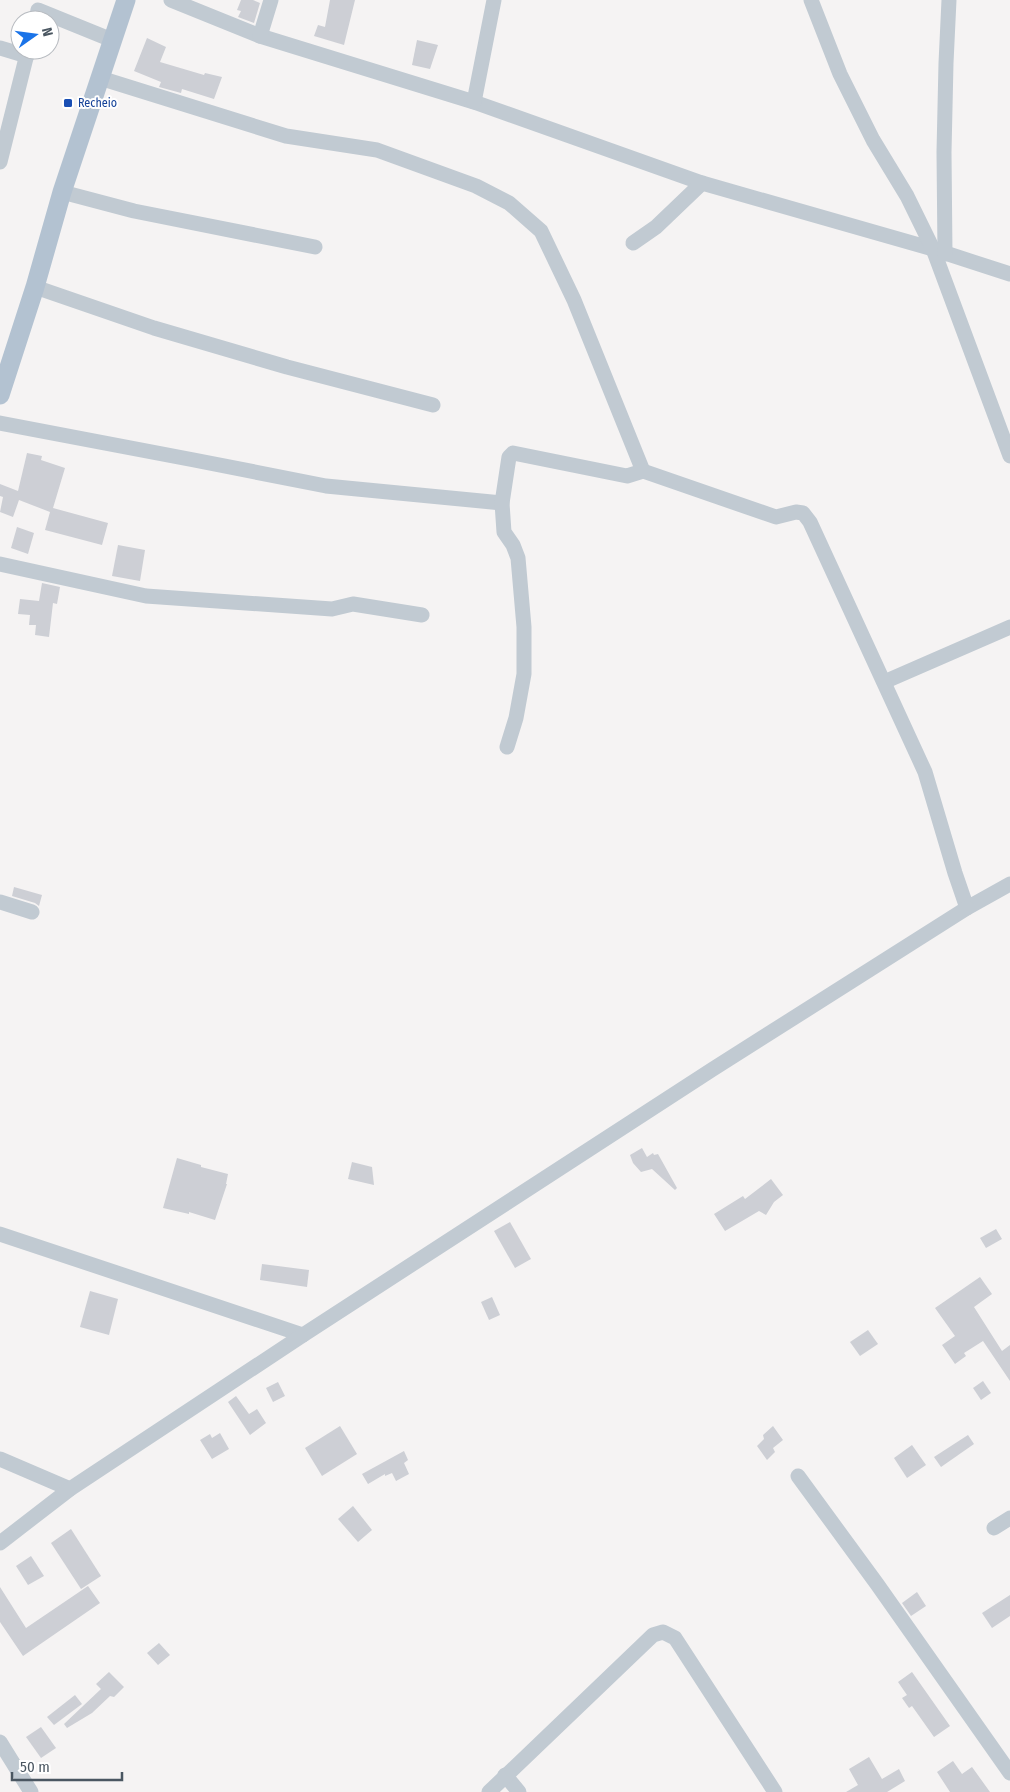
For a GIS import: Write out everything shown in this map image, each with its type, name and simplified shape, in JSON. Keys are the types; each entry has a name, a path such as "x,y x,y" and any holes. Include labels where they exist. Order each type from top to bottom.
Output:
{"main road":[{"path":"0,395 62,192 126,0"}],"street":[{"path":"171,0 260,36 474,102 702,183 939,251 1010,274"},
{"path":"260,36 271,0"},
{"path":"474,102 494,0"},
{"path":"811,0 840,74 873,140 939,251 1010,456"},
{"path":"939,251 949,0"},
{"path":"60,19 112,40"},
{"path":"0,162 26,60"},
{"path":"100,78 286,136 377,150 476,186 509,203 541,231 574,300 643,471"},
{"path":"633,243 656,227 702,183"},
{"path":"62,192 134,211 315,247"},
{"path":"34,287 173,334 296,370 433,405"},
{"path":"0,423 326,486 502,503"},
{"path":"507,747 516,718 524,674 524,627 518,558 513,545 504,532 502,503 509,456 513,453 627,476 643,471 776,517 796,512 803,513 810,522 925,772 967,908"},
{"path":"0,564 146,596 332,609 353,604 422,614"},
{"path":"884,682 1010,627"},
{"path":"0,1543 70,1489 303,1335 705,1074 967,908 1010,884"},
{"path":"0,902 32,912"},
{"path":"0,1234 303,1335"},
{"path":"0,1458 70,1489"},
{"path":"798,1476 877,1584 1010,1773"},
{"path":"994,1528 1010,1518"},
{"path":"488,1792 653,1635 663,1632 675,1638 775,1792"},
{"path":"0,1742 31,1792"},
{"path":"505,1775 519,1792"}],"building":[{"path":"241,0 253,0 260,3 254,23 238,17 241,11 237,10"},
{"path":"330,0 355,0 344,45 314,36 318,25 325,27"},
{"path":"147,38 166,47 160,62 204,75 205,73 222,77 214,99 182,89 181,93 159,87 161,82 134,71"},
{"path":"417,40 438,45 430,69 412,65"},
{"path":"27,453 42,456 41,460 65,468 53,508 108,523 102,545 45,530 50,512 19,500 13,517 0,512 3,497 0,496 0,484 18,491"},
{"path":"17,527 34,533 28,554 11,548"},
{"path":"118,545 145,550 140,581 112,576"},
{"path":"42,583 60,587 57,604 53,603 49,637 35,635 36,625 29,625 30,615 18,614 20,599 39,601"},
{"path":"14,887 42,895 39,906 12,896"},
{"path":"642,1148 647,1157 653,1153 654,1155 658,1154 677,1188 675,1190 652,1169 641,1172 633,1163 630,1155"},
{"path":"177,1158 228,1174 227,1184 215,1220 189,1212 189,1214 163,1208"},
{"path":"352,1162 372,1167 374,1185 348,1179"},
{"path":"771,1179 783,1195 774,1202 766,1215 759,1211 725,1231 714,1214 743,1196 745,1199"},
{"path":"510,1222 531,1259 515,1268 494,1231"},
{"path":"996,1229 1002,1239 986,1248 980,1238"},
{"path":"262,1264 309,1270 307,1287 260,1280"},
{"path":"980,1277 992,1294 974,1307 1002,1351 1010,1345 1010,1381 983,1341 964,1353 966,1356 955,1364 942,1345 955,1336 935,1308"},
{"path":"90,1291 118,1299 109,1335 80,1327"},
{"path":"492,1297 500,1315 489,1320 481,1302"},
{"path":"868,1330 878,1344 860,1356 850,1342"},
{"path":"983,1381 991,1393 981,1400 973,1388"},
{"path":"278,1382 285,1396 273,1402 266,1388"},
{"path":"236,1396 249,1414 257,1409 266,1423 250,1435 228,1402"},
{"path":"340,1426 357,1454 322,1476 305,1448"},
{"path":"773,1426 783,1440 773,1448 775,1452 767,1460 757,1446 764,1439 763,1435"},
{"path":"220,1433 229,1449 212,1459 200,1440 210,1434 212,1438"},
{"path":"968,1435 974,1444 941,1467 934,1457"},
{"path":"912,1445 926,1465 907,1478 894,1458"},
{"path":"404,1451 408,1460 404,1463 409,1474 396,1481 392,1473 385,1476 385,1474 368,1484 362,1474"},
{"path":"353,1506 372,1530 358,1542 338,1519"},
{"path":"71,1529 101,1576 81,1589 51,1543"},
{"path":"31,1556 44,1576 28,1585 16,1566"},
{"path":"88,1586 100,1603 23,1656 0,1622 0,1587 26,1628"},
{"path":"917,1592 926,1606 911,1616 902,1603"},
{"path":"1010,1595 1010,1616 992,1628 982,1613"},
{"path":"159,1643 170,1655 158,1665 147,1653"},
{"path":"109,1672 124,1687 114,1697 110,1696 92,1713 67,1728 64,1724 101,1689 96,1684"},
{"path":"912,1672 950,1726 934,1737 912,1706 909,1708 902,1698 907,1695 898,1682"},
{"path":"75,1695 82,1704 54,1725 47,1717"},
{"path":"41,1727 56,1748 41,1758 26,1737"},
{"path":"869,1757 882,1779 899,1769 905,1781 887,1792 846,1792 858,1785 849,1769"},
{"path":"953,1761 962,1774 972,1767 990,1792 950,1792 937,1772"}],"place":[{"name":"Recheio","path":"68,103"}]}
